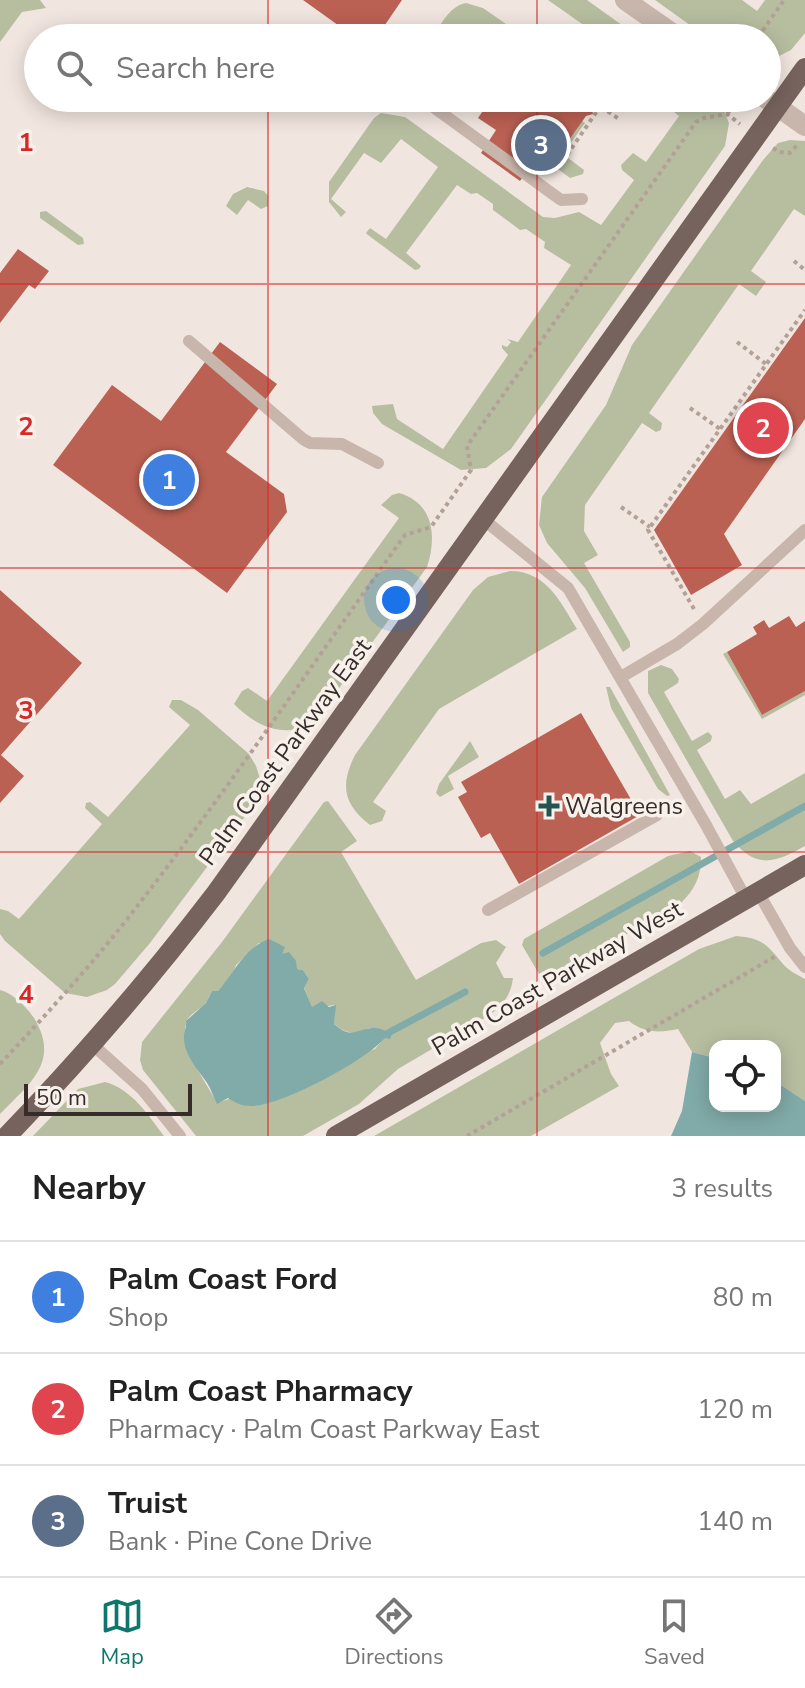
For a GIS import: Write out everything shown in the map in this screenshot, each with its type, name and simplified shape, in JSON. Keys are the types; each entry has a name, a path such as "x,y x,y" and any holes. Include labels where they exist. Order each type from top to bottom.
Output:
{"main road":[{"name":"Palm Coast Parkway East","path":"781,92 805,68"},
{"name":"Palm Coast Parkway East","path":"7,1136 93,1045 216,893 483,519 764,112"},
{"name":"Palm Coast Parkway West","path":"336,1136 805,865"}],"street":[{"path":"625,0 659,24"},
{"path":"781,112 803,133"}],"lane":[{"path":"440,112 561,200 582,199"},
{"path":"189,341 310,443 342,444 378,463"},
{"path":"483,519 568,588 725,862 805,967"},
{"path":"621,677 677,644 703,624 805,530"},
{"path":"488,910 657,815"},
{"path":"93,1045 142,1089 180,1136"}],"path":[{"path":"769,24 784,0"},
{"path":"567,155 597,112"},
{"path":"608,112 619,119"},
{"path":"0,1064 96,957 164,871 271,726 292,691 405,535 431,527 471,470 467,446 696,122 728,112"},
{"path":"773,148 790,153 803,133"},
{"path":"794,261 805,270"},
{"path":"703,624 648,530 805,310"},
{"path":"737,342 766,364"},
{"path":"690,408 720,429"},
{"path":"621,507 650,527"},
{"path":"467,1136 777,955"}],"green space":[{"path":"0,0 40,0 46,8 22,12 0,42"},
{"path":"548,0 587,0 620,24 582,24"},
{"path":"655,0 742,0 757,11 765,0 805,0 805,33 791,50 781,55 781,24 688,24"},
{"path":"466,3 483,8 506,24 441,24"},
{"path":"674,112 725,112 729,123 725,146 511,449 486,468 461,470 382,424 373,413 372,406 393,404 397,419 443,449 508,355 502,345 507,347 511,342 507,339 518,342 571,265 544,248 545,242 526,229 520,230 493,210 493,204 457,185 406,253 421,266 415,270 366,233 370,228 386,239 438,167 401,139 381,163 364,153 331,199 346,212 341,217 329,202 329,182 374,118 381,113 405,117 543,217 555,218 579,212 601,225 634,180 622,170 621,165 633,153 646,162 679,116"},
{"path":"582,121 585,123 563,154 584,170 583,174 570,178 551,164"},
{"path":"805,141 805,216 794,209 751,271 766,282 756,296 739,284 649,413 662,423 661,430 656,432 642,423 585,505 584,531 598,555 584,563 630,642 630,647 623,652 585,588 547,543 539,525 542,497 606,405 632,345 763,160 778,143"},
{"path":"247,187 264,191 268,196 268,206 261,209 248,200 237,215 226,206 233,194"},
{"path":"46,211 83,238 84,244 78,245 40,218 40,212"},
{"path":"399,493 420,505 430,522 432,544 427,567 316,720 294,730 284,730 262,725 252,719 234,704 242,691 248,688 267,701 399,518 381,505"},
{"path":"510,571 523,572 543,582 558,598 577,629 439,709 373,802 386,811 382,821 370,825 354,809 347,793 347,776 355,755 473,590 488,577"},
{"path":"727,652 762,715 805,691 805,695 762,719 723,654"},
{"path":"661,665 672,669 679,679 664,692 692,741 708,732 712,736 711,741 697,750 725,799 740,790 751,804 805,773 805,846 767,860 750,856 733,841 648,693 648,671"},
{"path":"606,687 610,687 670,795 658,789 611,708"},
{"path":"172,700 181,700 198,710 249,754 261,782 252,807 150,943 115,984 87,997 65,993 5,941 0,934 0,909 19,919 102,824 85,808 86,803 90,802 108,817 190,725 169,707"},
{"path":"470,741 479,757 448,776 454,789 440,797 436,793 439,784"},
{"path":"328,801 357,841 341,852 416,980 481,943 496,940 506,947 496,963 504,978 513,978 510,990 502,1004 488,1016 398,1069 359,1104 303,1136 196,1136 143,1070 140,1060 142,1042 222,942 324,802","holes":["259,943 282,954 296,969 303,970 309,979 304,987 312,1008 335,1005 334,1024 338,1027 347,1032 369,1028 385,1037 375,1049 217,1103 189,1052 185,1031 187,1021 206,1003 212,991 218,991 232,975 236,965"]},
{"path":"690,851 701,857 700,871 693,888 681,903 546,980 542,979 522,945 524,939 668,856"},
{"path":"736,936 752,939 764,944 788,969 805,979 805,1101 781,1085 781,1040 709,1040 709,1056 692,1052 678,1029 652,1031 629,1021 615,1023 600,1043 611,1074 619,1086 531,1136 374,1136 699,949"},
{"path":"0,990 14,997 31,1014 44,1047 43,1060 31,1082 0,1114"},
{"path":"105,1082 131,1097 164,1136 33,1136 78,1089"}],"water":[{"path":"269,939 285,947 282,954 289,952 296,961 297,969 303,970 309,979 304,988 312,1007 322,1001 329,1007 336,1005 334,1024 340,1029 353,1032 377,1028 392,1034 390,1039 385,1038 342,1069 282,1098 251,1106 228,1098 217,1104 185,1046 186,1021 206,1003 212,991 218,991 246,954"},
{"path":"692,1052 709,1056 709,1112 781,1112 781,1085 805,1101 805,1136 671,1136 682,1111"}],"building":[{"path":"303,0 402,0 386,24 336,24"},
{"path":"482,112 593,114 586,116 549,168 536,159 520,181 481,153 496,130 478,118"},
{"path":"18,249 49,271 35,289 29,285 0,323 0,273"},
{"path":"805,318 805,419 724,534 742,565 691,595 654,530"},
{"path":"220,342 277,384 226,452 284,494 287,512 227,593 53,465 112,385 161,421"},
{"path":"0,590 82,663 1,755 24,776 0,803"},
{"path":"789,616 796,627 805,621 805,691 762,715 727,652 757,634 753,627 764,620 769,628"},
{"name":"Walgreens","path":"581,713 640,815 519,884 490,833 481,838 458,797 467,792 461,782"}],"waterway":[{"path":"543,953 805,806"},
{"path":"388,1033 465,992"}],"place":[{"name":"Truist","path":"541,145"},
{"name":"Palm Coast Pharmacy","path":"763,428"},
{"name":"Palm Coast Ford","path":"169,480"},
{"name":"Walgreens","path":"549,806"}]}
